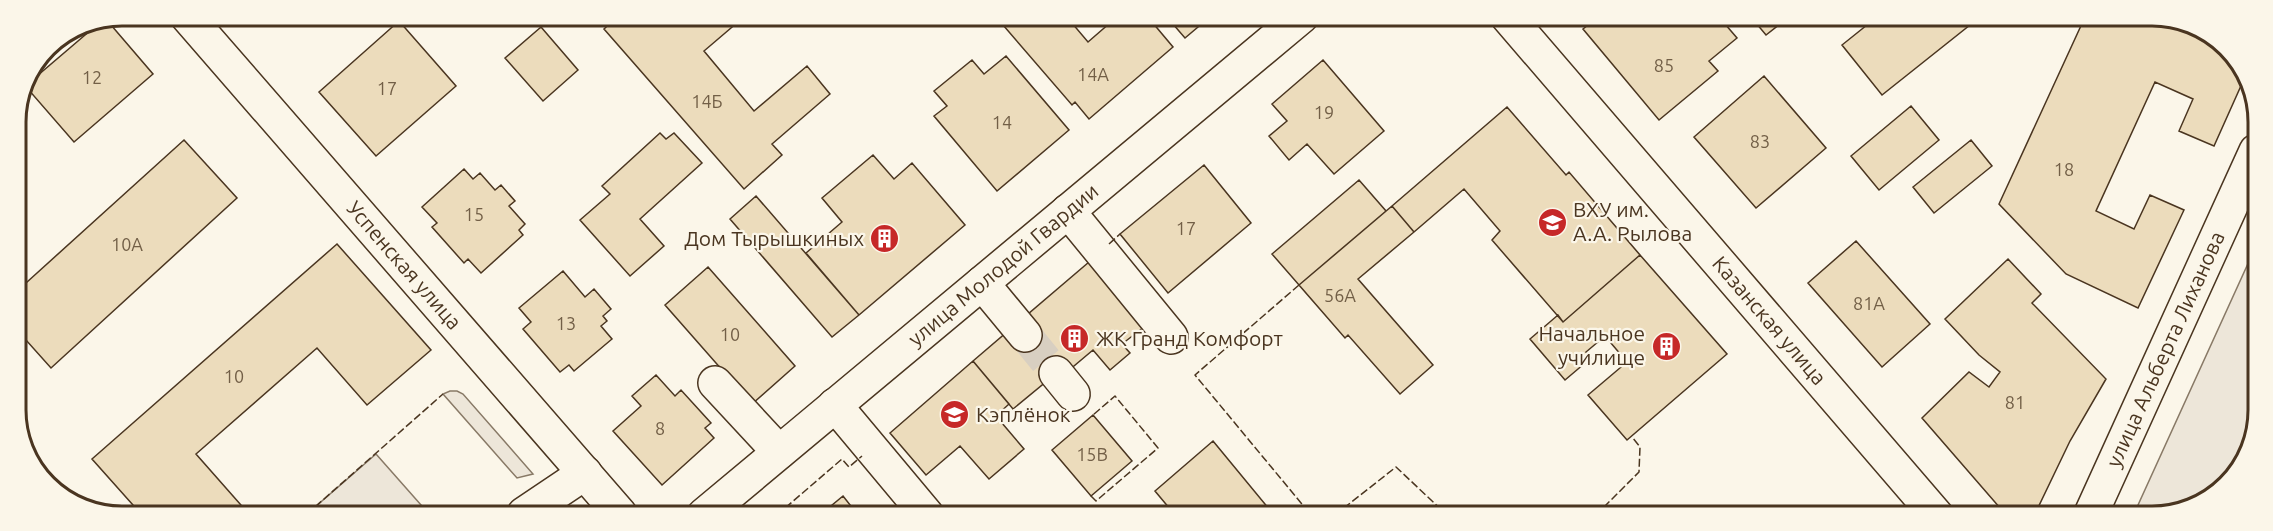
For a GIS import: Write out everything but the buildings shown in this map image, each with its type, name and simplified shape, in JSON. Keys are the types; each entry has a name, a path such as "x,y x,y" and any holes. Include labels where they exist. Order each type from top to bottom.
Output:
{"street":[{"name":"Успенская улица","path":"196,26 613,506"},
{"name":"улица Молодой Гвардии","path":"714,506 1290,26"},
{"name":"Казанская улица","path":"1516,26 1928,505"},
{"name":"улица Альберта Лиханова","path":"2095,505 2248,170"},
{"path":"1068,211 1171,337"},
{"path":"982,283 1025,335"},
{"path":"715,383 779,452"},
{"path":"835,405 919,506"},
{"path":"536,506 585,473"}],"shaded area":[{"path":"2248,264 2248,410 2246,428 2235,458 2215,482 2200,493 2176,502 2138,505"},
{"path":"450,391 463,394 533,474 517,478 443,394"},
{"path":"376,454 422,506 316,506"}],"tunnel":[{"path":"1025,335 1056,373"}],"fence":[{"path":"1109,244 1120,234"},
{"path":"1299,285 1195,375 1303,505"},
{"path":"316,506 443,394"},
{"path":"1091,496 1096,501 1158,448 1115,396 1093,415"},
{"path":"1606,505 1639,472 1640,447 1632,437"},
{"path":"788,506 842,459 849,467 862,456"},
{"path":"1347,505 1396,467 1437,505"}],"place":[{"name":"ВХУ им. А.А. Рылова","path":"1552,222"},
{"name":"Дом Тырышкиных","path":"885,239"},
{"name":"ЖК Гранд Комфорт","path":"1075,339"},
{"name":"Начальное училище","path":"1666,346"},
{"name":"Кэплёнок","path":"955,415"}]}
